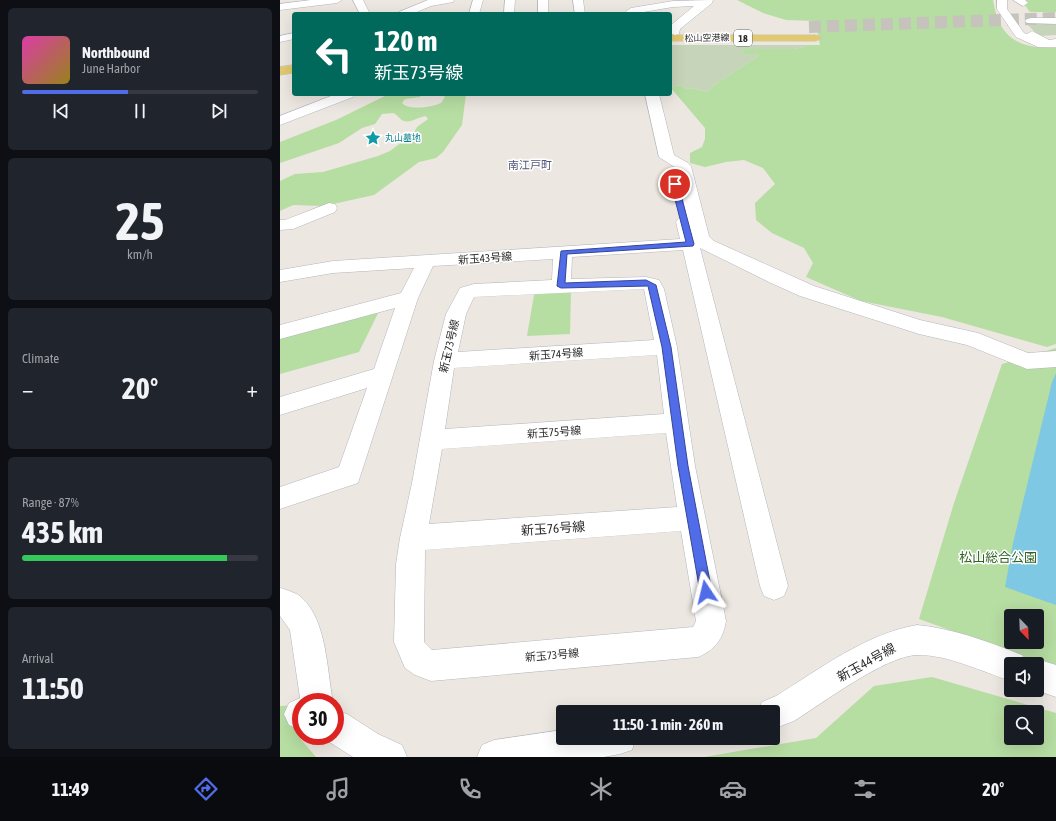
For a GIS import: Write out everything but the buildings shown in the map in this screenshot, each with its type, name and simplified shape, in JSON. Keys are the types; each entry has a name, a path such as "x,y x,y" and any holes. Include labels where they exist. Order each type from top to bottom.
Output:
{"main road":[{"name":"松山空港線","path":"672,34 809,27"},
{"name":"松山空港線","path":"672,34 816,38"},
{"path":"280,65 292,63"},
{"path":"280,72 292,69"}],"street":[{"path":"280,7 337,0"},
{"path":"358,0 362,12"},
{"path":"406,12 419,3 450,0 446,12"},
{"path":"475,12 478,0"},
{"path":"508,12 510,0"},
{"path":"543,12 544,0"},
{"path":"578,0 580,12"},
{"path":"628,0 631,12"},
{"path":"1002,0 1002,9 1020,35 1038,43 1032,34 1047,44 1056,43"},
{"path":"636,12 673,4 707,1"},
{"path":"672,34 674,28 707,1"},
{"path":"1031,21 1056,21"},
{"path":"280,28 292,25"},
{"path":"1056,39 1046,34 1056,43"},
{"path":"282,44 292,37"},
{"path":"280,122 343,96"},
{"path":"653,96 774,586"},
{"path":"668,157 683,166 701,238 708,245 778,279 807,291 919,326 971,338 1027,361 1056,358"},
{"path":"280,225 287,225 329,208"},
{"name":"新玉43号線","path":"280,276 333,267 690,244"},
{"path":"561,286 564,252"},
{"path":"280,498 349,475 408,298 426,262"},
{"name":"新玉73号線","path":"646,283 652,285 666,347 677,424 711,621 710,630 706,636 698,642 431,666 419,661 412,654 408,630 410,564 413,538 432,440 445,361 456,314 467,293 474,291 561,286 646,283"},
{"path":"280,332 408,298"},
{"name":"新玉74号線","path":"445,361 666,347"},
{"path":"280,406 381,376"},
{"name":"新玉75号線","path":"432,440 677,424"},
{"name":"新玉76号線","path":"413,538 693,518"},
{"path":"280,602 294,607 300,616 306,632 306,693"},
{"name":"新玉44号線","path":"780,711 877,653 897,644 916,640 941,643 1004,664"},
{"path":"1044,677 1056,681"},
{"path":"344,732 366,746 390,757"},
{"path":"494,757 574,745"}],"green space":[{"path":"737,0 993,0 1000,24 1012,39 1031,46 1056,48 1056,344 1047,347 942,317 861,301 806,277 813,263 804,248 772,233 756,220 755,203 775,184 763,168 744,160 726,162 705,167 690,163 690,153 702,147 705,139 705,128 672,89 672,87 681,85 686,89 691,88 707,92 714,85 758,56 757,54 742,54 743,49 794,49 804,47 806,45 820,45 815,21 786,20 763,13"},
{"path":"1021,0 1056,0 1056,12 1030,12"},
{"path":"1056,23 1056,35 1039,36 1027,24"},
{"path":"672,45 806,45 804,47 794,49 743,49 742,54 757,54 758,56 714,85 707,92 691,88 686,89 681,85 672,87"},
{"path":"385,96 421,96 405,99 402,103 415,108 427,107 441,103 445,97 444,96 466,96 462,125 443,152 436,158 419,162 374,195 324,206 293,205 280,211 280,181 295,174 323,172 390,151 402,142 411,138 417,127 428,119 426,116 412,121 404,121 393,113 382,114 375,124 362,128 339,143 280,163 280,142 336,120"},
{"path":"535,289 571,289 570,334 527,336"},
{"path":"382,305 359,352 280,374 280,332"},
{"name":"松山総合公園","path":"1056,348 1056,668 1044,664 1044,657 1025,657 919,619 954,503 1002,364"},
{"path":"932,677 1028,705 1004,705 1004,745 1044,745 1044,710 1056,713 1056,757 704,757 816,738 874,686"},
{"path":"292,705 292,745 306,745 316,757 280,757 280,706"}],"water":[{"path":"1056,373 1056,605 1005,587 1013,543 1052,382"}],"tunnel":[{"path":"809,27 1056,18"}],"place":[{"name":"丸山墓地","path":"373,138"}],"district":[{"name":"南江戸町","path":"530,165"}],"route":[{"path":"675,184 690,244 564,252 561,286 646,283 652,285 654,289 666,347 683,466 706,592"}]}
